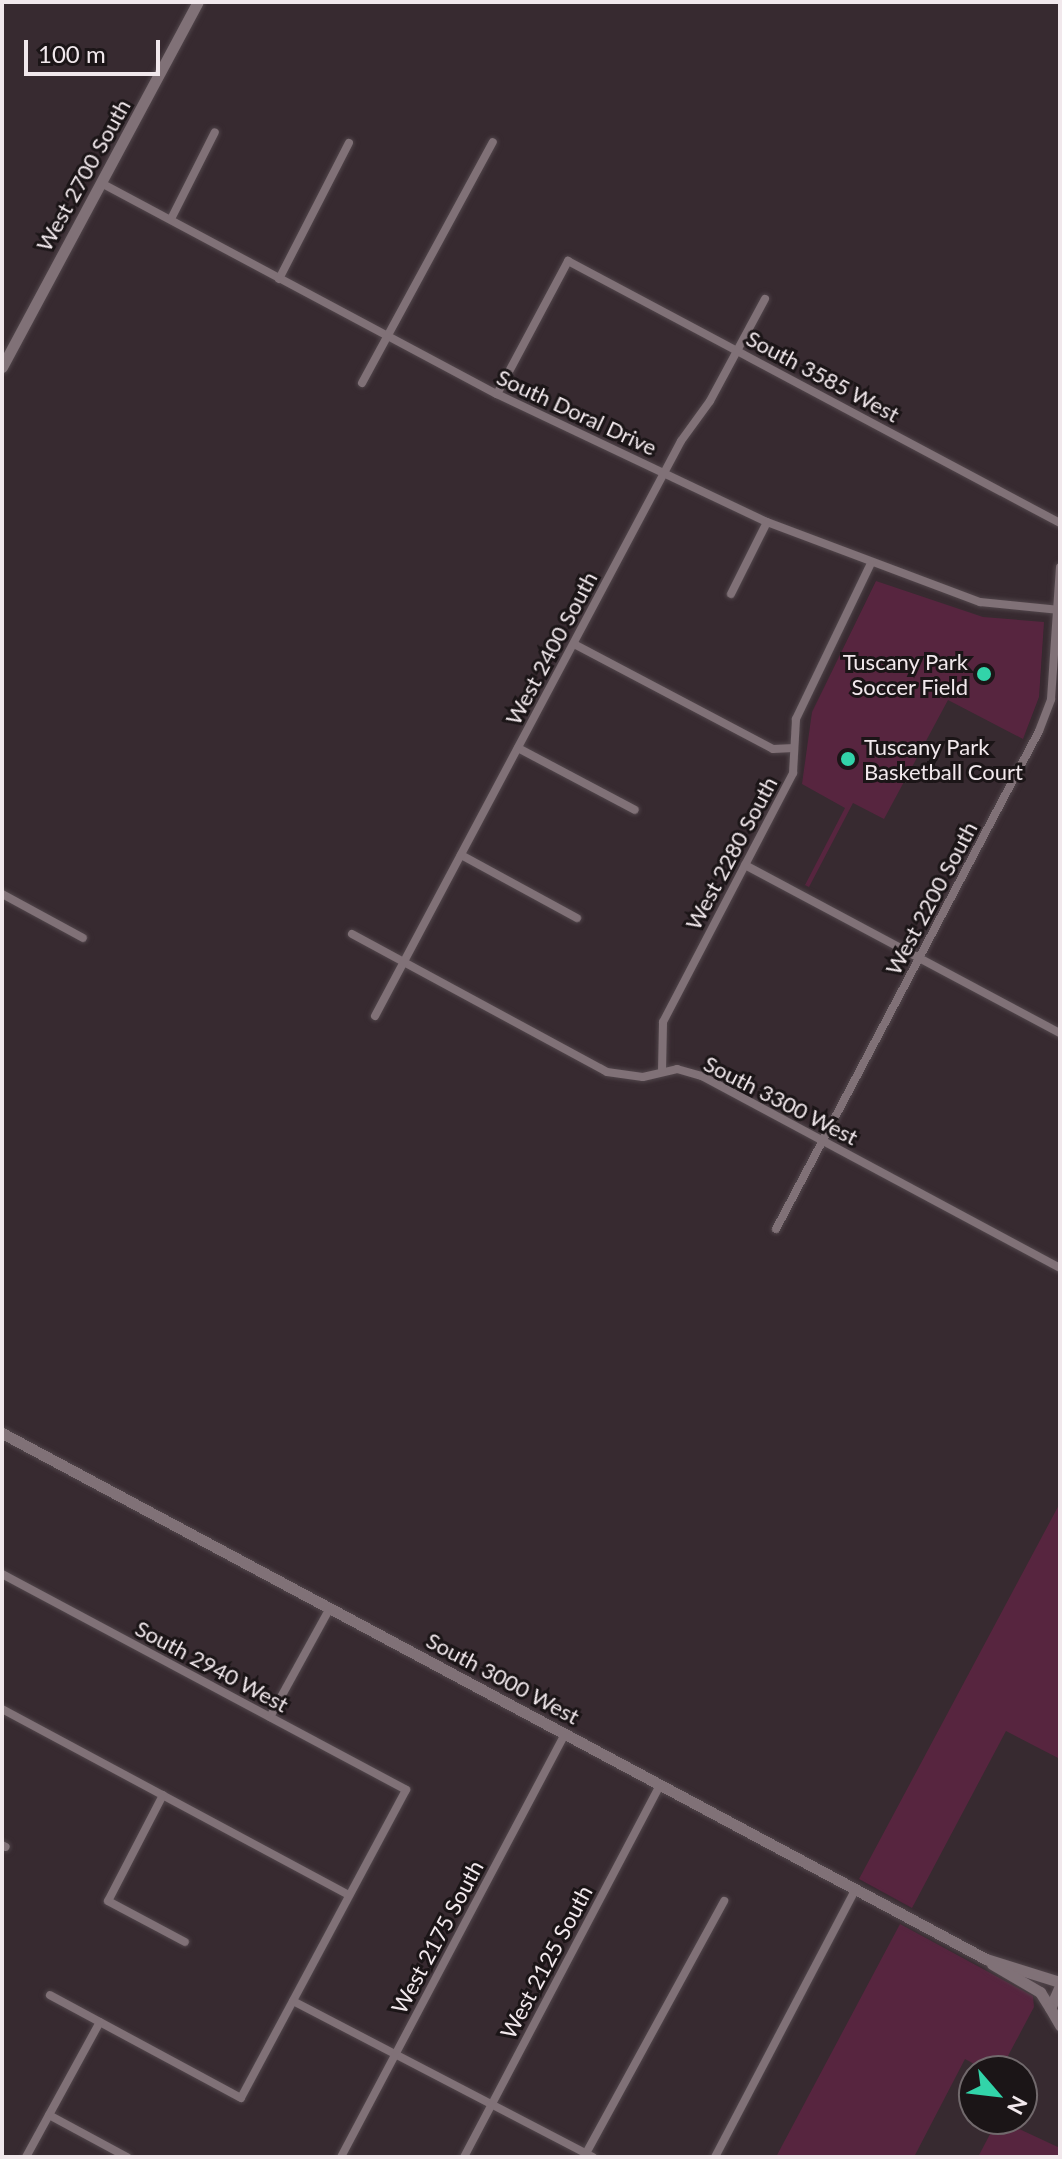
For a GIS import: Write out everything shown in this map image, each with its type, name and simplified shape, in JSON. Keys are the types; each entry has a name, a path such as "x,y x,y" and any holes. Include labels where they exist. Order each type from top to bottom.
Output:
{"street":[{"name":"West 2700 South","path":"2,367 103,184 198,2"},
{"path":"171,219 215,132"},
{"path":"362,383 493,142"},
{"path":"279,279 349,143"},
{"name":"South Doral Drive","path":"103,184 497,394 767,522 980,602 1058,610"},
{"name":"South 3585 West","path":"497,394 568,261 1060,523"},
{"name":"West 2400 South","path":"375,1016 665,473 765,299"},
{"path":"731,594 767,522"},
{"name":"West 2280 South","path":"662,1071 663,1022 793,773 796,719 871,563"},
{"name":"West 2200 South","path":"776,1229 1039,731 1051,699 1060,567"},
{"path":"574,644 773,749 794,748"},
{"path":"518,748 635,810"},
{"path":"461,855 577,918"},
{"path":"745,865 1060,1033"},
{"path":"2,894 83,938"},
{"name":"South 3300 West","path":"352,934 607,1072 625,1077 677,1069 702,1076 1060,1268"},
{"name":"South 3000 West","path":"2,1433 986,1959 1040,1992 1060,2025"},
{"name":"South 2940 West","path":"3,1576 406,1790 349,1895"},
{"path":"270,1717 330,1608"},
{"path":"2,1709 349,1895 241,2098 50,1995"},
{"name":"West 2175 South","path":"341,2157 565,1734"},
{"name":"West 2125 South","path":"464,2157 660,1785"},
{"path":"163,1795 108,1901 185,1942"},
{"path":"715,2157 856,1889"},
{"path":"293,2001 587,2156 724,1901"},
{"name":"South 3000 West","path":"986,1959 1060,1984"},
{"path":"1050,2008 1060,1984"},
{"path":"26,2157 100,2022"},
{"path":"49,2115 127,2157"}],"shaded area":[{"path":"876,581 983,617 1044,622 1039,697 1023,739 948,700 884,819 853,803 809,887 805,885 845,808 802,784 812,712"},
{"path":"1060,1503 1060,1759 1006,1731 912,1908 859,1879"},
{"path":"900,1924 1033,1996 1034,2007 1008,2055 958,2055 958,2072 914,2157 776,2157"},
{"path":"990,2135 1032,2135 1060,2148 1060,2157 978,2157"}],"place":[{"name":"Tuscany Park Soccer Field","path":"984,674"},
{"name":"Tuscany Park Basketball Court","path":"848,759"}]}
